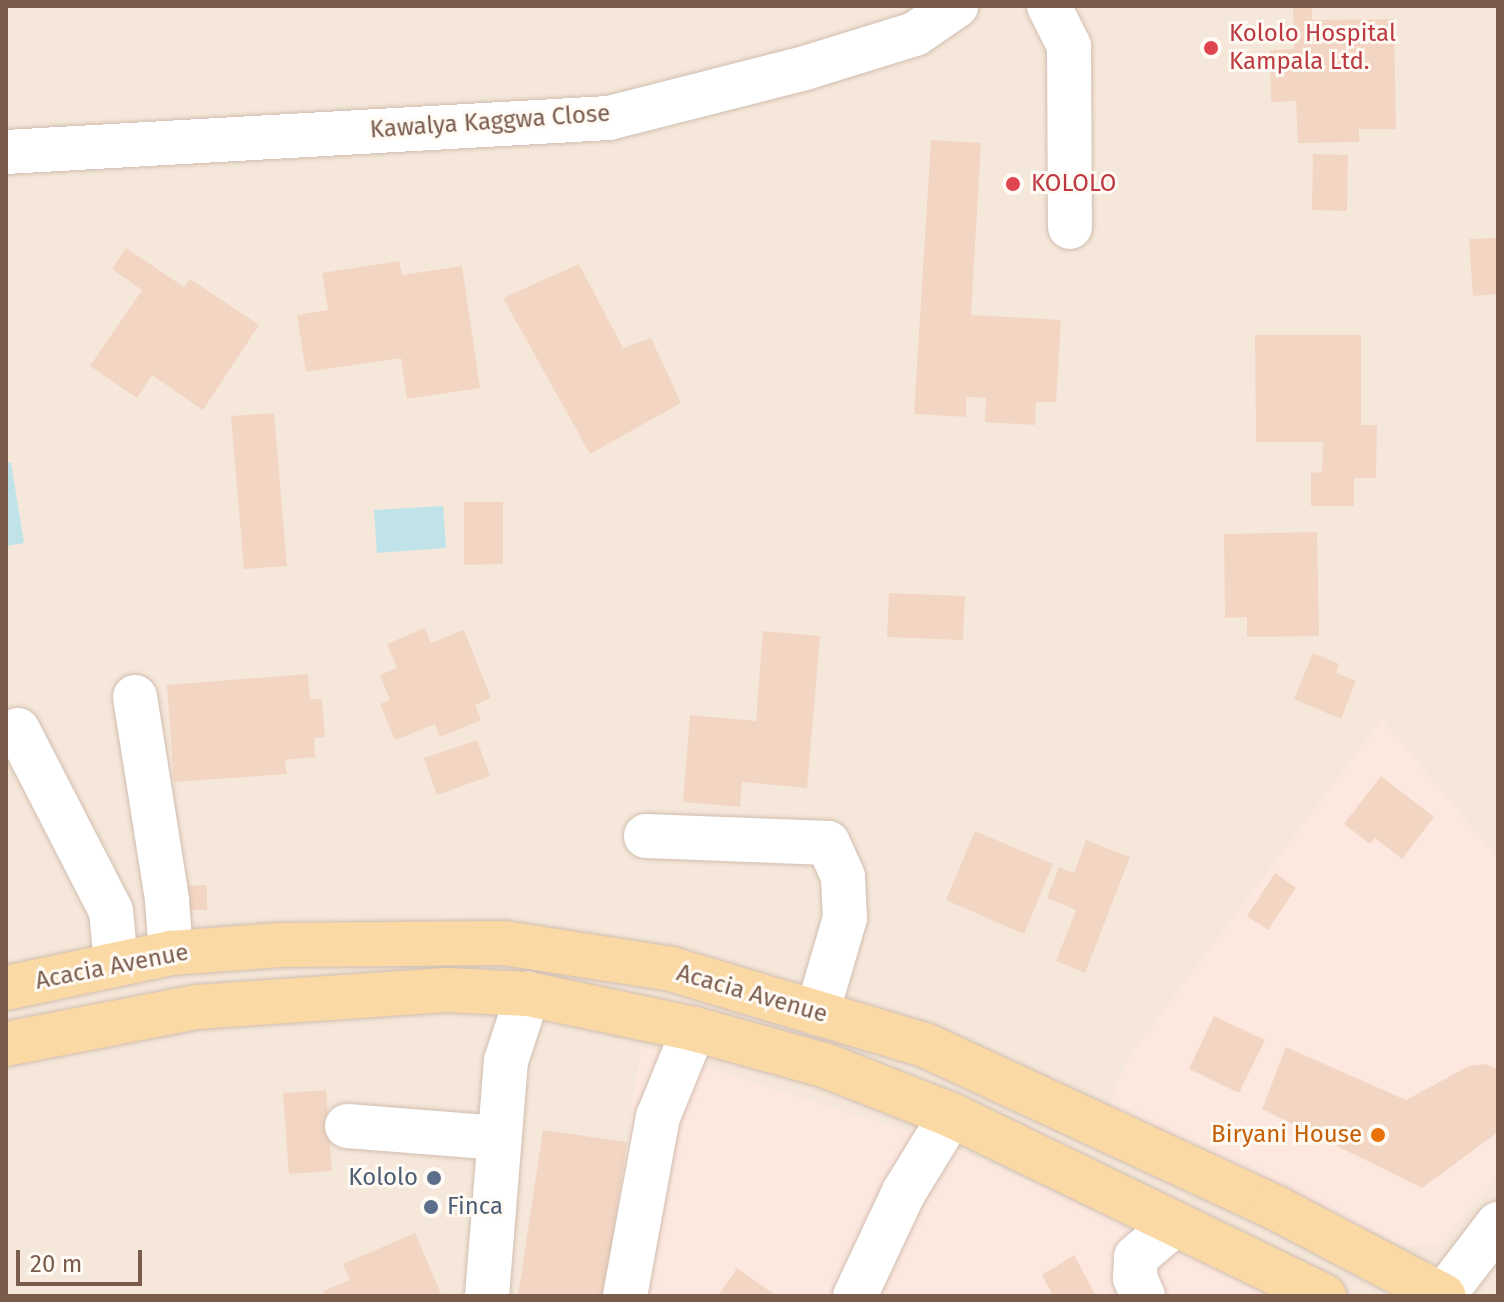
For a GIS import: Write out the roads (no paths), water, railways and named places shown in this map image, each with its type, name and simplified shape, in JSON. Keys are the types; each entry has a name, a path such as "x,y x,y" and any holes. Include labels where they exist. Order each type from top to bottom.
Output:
{"main road":[{"name":"Acacia Avenue","path":"6,988 171,953 280,945 504,943 671,969 939,1052 1265,1202 1443,1296"},
{"name":"Acacia Avenue","path":"6,1044 197,1007 446,990 528,994 694,1029 824,1065 951,1115 1324,1296"}],"street":[{"name":"Kawalya Kaggwa Close","path":"6,152 609,118 805,68 915,34 956,6"},
{"path":"1049,6 1069,46 1070,227"},
{"path":"135,697 167,900 171,953"},
{"path":"18,730 111,911 116,963"},
{"path":"646,836 828,843 843,877 845,918 817,1013"},
{"path":"487,1296 506,1061 528,994"},
{"path":"625,1296 658,1117 694,1029"},
{"path":"855,1296 904,1192 951,1115"},
{"path":"347,1126 500,1138"},
{"path":"1143,1296 1135,1278 1136,1257 1175,1224"},
{"path":"1443,1296 1498,1224"}],"water":[{"path":"6,463 11,463 24,543 6,546"},
{"path":"443,506 446,548 377,553 374,510"}],"place":[{"name":"Kololo Hospital Kampala Ltd.","path":"1211,48"},
{"name":"KOLOLO","path":"1013,184"},
{"name":"Biryani House","path":"1378,1135"},
{"name":"Kololo","path":"434,1178"},
{"name":"Finca","path":"431,1207"}]}
